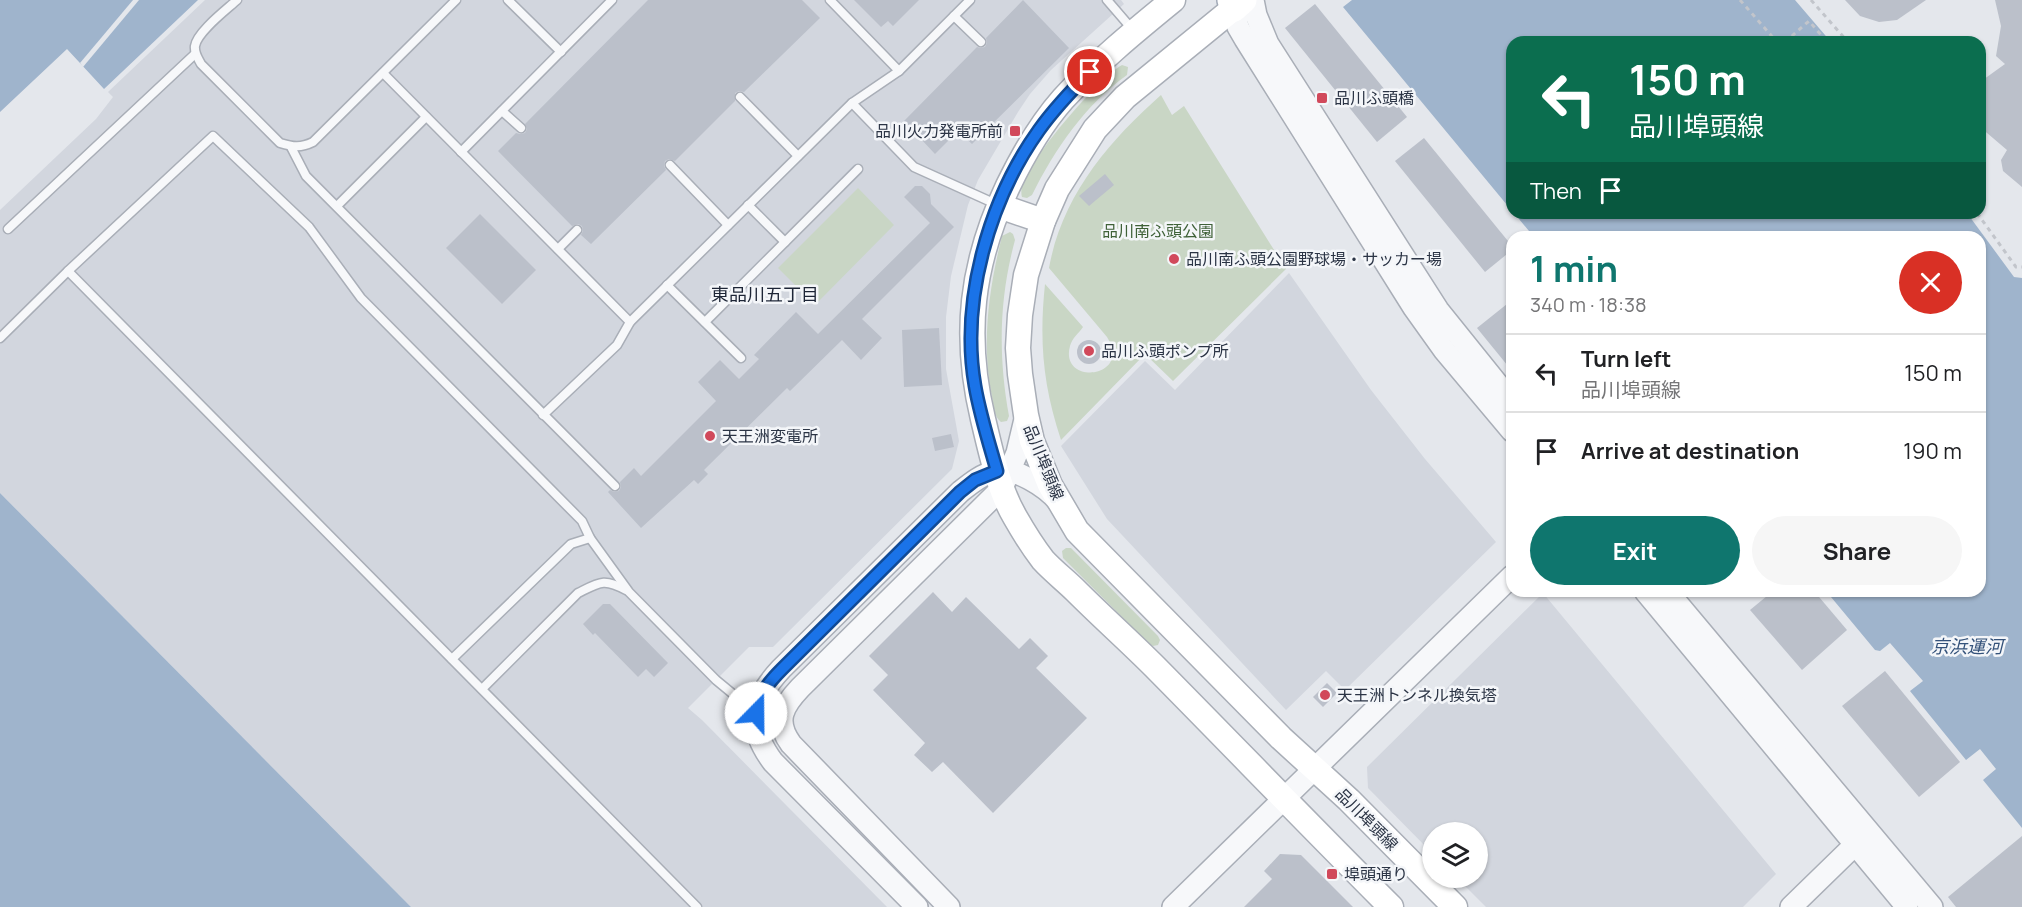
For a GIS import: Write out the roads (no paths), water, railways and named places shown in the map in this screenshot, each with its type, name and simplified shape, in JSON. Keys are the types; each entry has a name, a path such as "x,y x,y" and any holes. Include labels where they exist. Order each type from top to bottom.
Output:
{"main road":[{"path":"1173,0 1062,100 1044,123 1018,164 984,243 976,281 972,351 975,386 1014,515 1044,560 1153,665 1391,907"},
{"name":"品川埠頭線","path":"1240,2 1125,97 1095,129 1057,189 1043,221 1026,275 1020,315 1020,374 1032,441 1050,485 1077,531 1181,637 1314,769 1349,800 1455,907"},
{"path":"999,206 1043,221"},
{"path":"1153,665 1181,637"}],"street":[{"path":"1240,2 1256,15 1268,44 1420,283 1452,328 1506,395"},
{"path":"1240,2 1238,27 1414,308 1444,350 1506,424"},
{"path":"950,907 791,744 782,725 782,714 787,704 801,688 1003,477 1017,453 1026,415"},
{"path":"916,907 765,751 758,737 755,720 757,703 765,688 782,669 960,492 975,480 1003,477 1034,481 1049,491 1063,507"},
{"path":"1173,907 1506,582"},
{"path":"1650,597 1862,838 1932,907"},
{"path":"1672,597 1862,838 1907,907"},
{"path":"1791,907 1862,838"}],"lane":[{"path":"237,0 203,32 195,46 195,54 201,64 280,143 291,147 304,147 313,142 456,0"},
{"path":"508,0 561,52"},
{"path":"461,152 612,0"},
{"path":"830,0 899,70"},
{"path":"543,415 617,345 630,321 852,103 899,70 970,0"},
{"path":"1107,0 1135,32"},
{"path":"954,16 981,42"},
{"path":"8,229 195,54"},
{"path":"383,73 630,321"},
{"path":"740,96 798,156"},
{"path":"852,103 914,167 999,206"},
{"path":"502,111 521,128"},
{"path":"337,206 426,117"},
{"path":"0,338 68,271 213,136 309,227 361,298 582,521 591,538 629,592 716,680 756,713 782,714"},
{"path":"291,147 306,176 615,486"},
{"path":"670,165 728,225"},
{"path":"705,322 858,169"},
{"path":"748,205 785,242"},
{"path":"558,249 577,230"},
{"path":"68,271 698,907"},
{"path":"667,285 741,358"},
{"path":"452,659 571,544 591,538"},
{"path":"482,689 578,593 610,581 629,592"}],"water":[{"path":"0,0 198,0 104,89 67,49 0,112"},
{"path":"1352,0 1795,0 1826,36 1506,36 1506,204 1343,7"},
{"name":"京浜運河","path":"1519,219 1971,219 1980,231 1529,231"},
{"name":"京浜運河","path":"1986,239 2014,277 2022,278 2022,828 1983,780 1996,769 1980,749 1966,760 1910,691 1923,681 1890,643 1880,651 1875,650 1831,597 1986,597"},
{"path":"0,493 411,907 0,907"}],"place":[{"name":"品川ふ頭橋","path":"1322,98"},
{"name":"品川火力発電所前","path":"1015,131"},
{"name":"品川南ふ頭公園野球場・サッカー場","path":"1174,259"},
{"name":"品川ふ頭ポンプ所","path":"1089,351"},
{"name":"天王洲変電所","path":"710,436"},
{"name":"天王洲トンネル換気塔","path":"1325,695"},
{"name":"埠頭通り","path":"1332,874"}],"district":[{"name":"東品川五丁目","path":"765,295"}],"park label":[{"name":"品川南ふ頭公園","path":"1158,231"}]}
